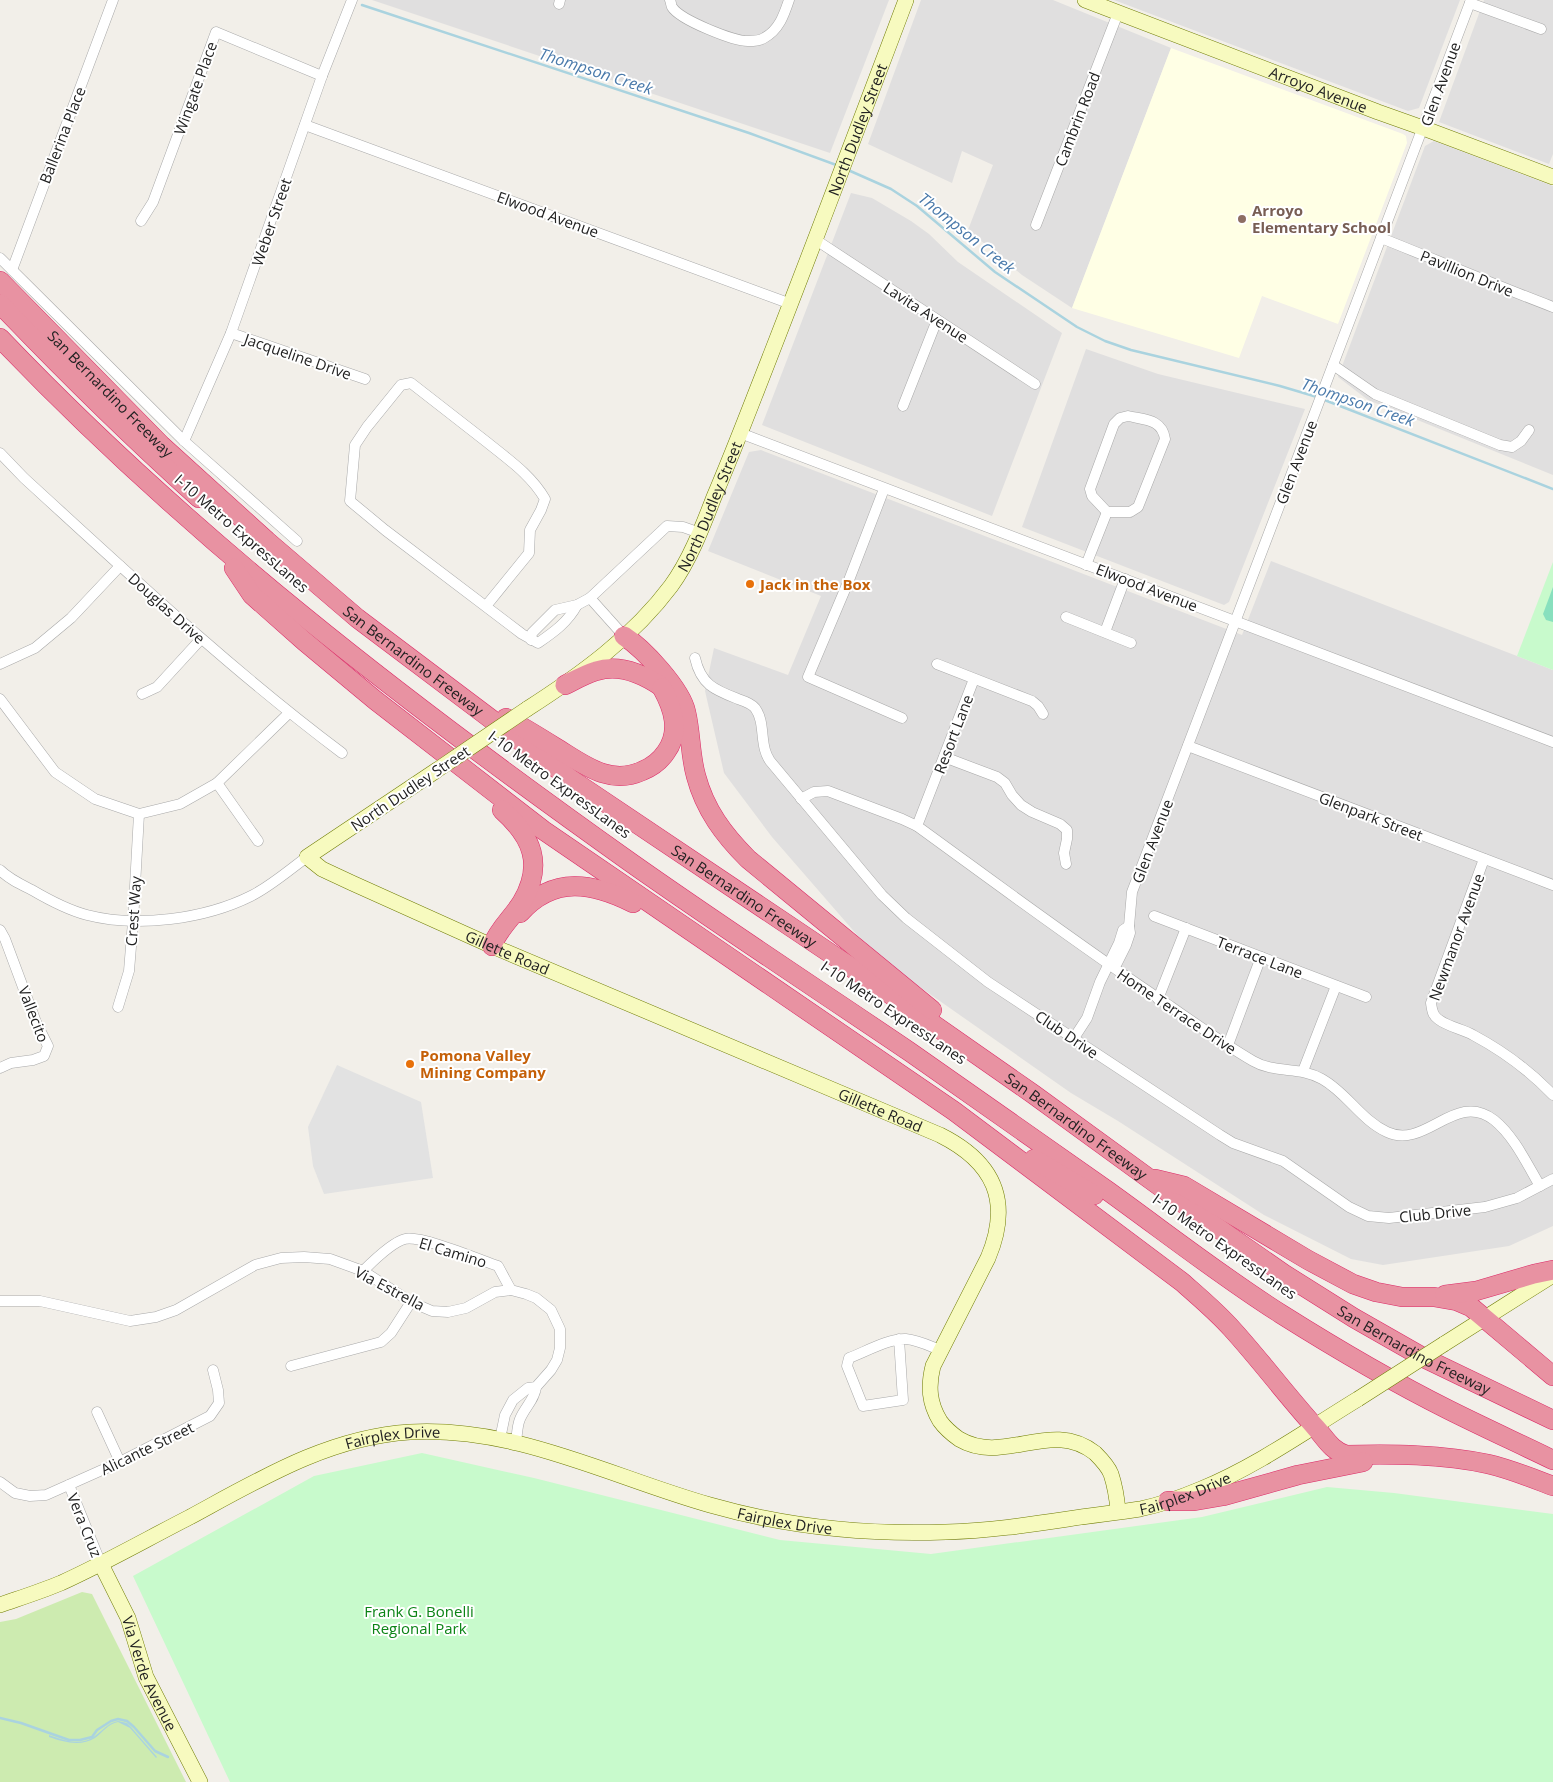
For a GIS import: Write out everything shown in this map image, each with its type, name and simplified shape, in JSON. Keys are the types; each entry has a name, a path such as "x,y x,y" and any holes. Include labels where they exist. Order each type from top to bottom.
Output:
{"highway":[{"name":"San Bernardino Freeway","path":"6,276 168,452 267,541 357,618 572,780 867,978 1033,1094 1247,1249 1346,1313 1442,1367 1553,1420"},
{"name":"I-10 Metro ExpressLanes","path":"0,304 163,465 238,532 394,660 536,768 629,834 906,1019 1271,1279 1340,1323 1438,1378 1553,1433"},
{"name":"I-10 Metro ExpressLanes","path":"0,320 109,430 267,572 458,722 602,827 712,903 729,930"},
{"path":"0,338 112,451 221,549 307,620 419,708 548,803 729,930 1020,1128 1284,1316 1386,1376 1448,1409 1553,1460"},
{"path":"221,549 252,595 368,694 543,830 954,1110 1203,1260"},
{"path":"436,677 592,770 608,776 622,777 637,774 650,768 661,759 670,747 674,720 670,703 662,687 628,649 624,636"},
{"path":"624,636 636,644 682,700 686,712 695,775 709,812 731,842 756,866 1033,1094"},
{"path":"565,685 596,671 609,668 631,671 662,687"},
{"path":"437,748 516,823 531,847 534,859 533,873 529,886 522,902 495,938 492,946"},
{"path":"492,946 500,941 528,904 552,890 579,886 593,887 612,892 703,938"},
{"path":"954,1110 1044,1180 1137,1247 1199,1297 1232,1329 1286,1396 1326,1438 1331,1447 1338,1452 1346,1455 1439,1457 1489,1464 1553,1486"},
{"path":"1146,1177 1184,1186 1283,1246 1353,1284 1376,1292 1402,1297 1457,1301 1471,1307 1553,1376"},
{"name":"I-10 Metro ExpressLanes","path":"1096,1183 1122,1189 1260,1286 1379,1359 1457,1400 1553,1446"},
{"path":"1434,1298 1454,1293 1476,1291 1553,1270"},
{"path":"1168,1500 1194,1501 1223,1496 1298,1475 1409,1456"}],"street":[{"name":"Ballerina Place","path":"6,276 113,0"},
{"name":"Weber Street","path":"184,441 232,332 322,76 352,0"},
{"path":"670,0 672,7 690,22 734,39 749,42 764,38 776,29 783,19 789,0"},
{"name":"North Dudley Street","path":"307,857 565,685 599,659 655,607 672,584 700,533 816,240 906,0"},
{"name":"Arroyo Avenue","path":"1085,0 1553,177"},
{"path":"1470,2 1541,29"},
{"name":"Glen Avenue","path":"1074,1038 1087,1018 1100,982 1109,966 1116,964 1123,930 1129,926 1132,910 1132,892 1424,128 1470,2"},
{"name":"Cambrin Road","path":"1036,225 1118,13"},
{"name":"Wingate Place","path":"141,222 153,202 216,32 322,76"},
{"name":"Elwood Avenue","path":"305,125 790,304"},
{"name":"Pavillion Drive","path":"1381,238 1553,307"},
{"name":"Lavita Avenue","path":"816,240 1035,384"},
{"path":"0,258 6,276 184,441 297,541"},
{"path":"903,406 937,320"},
{"name":"Jacqueline Drive","path":"232,332 365,379"},
{"path":"1333,365 1376,394 1500,445 1512,447 1521,441 1529,430"},
{"path":"486,606 529,553 530,530 545,499 538,486 522,471 462,422 412,383 401,385 355,445 350,501 486,606 531,640 538,643 570,618 577,605"},
{"path":"1128,416 1158,424 1164,431 1165,439 1138,507 1130,512 1107,512 1092,496 1090,489 1114,424 1120,418 1128,416"},
{"name":"Elwood Avenue","path":"740,433 1553,742"},
{"name":"Douglas Drive","path":"0,453 201,639 289,713 342,753"},
{"path":"884,489 850,580 808,677 902,718"},
{"path":"1086,565 1107,512"},
{"path":"531,640 532,633 550,614 561,608 577,605 590,598 667,526 683,527 700,533"},
{"path":"0,664 34,648 71,618 120,566"},
{"path":"1105,632 1126,579"},
{"path":"590,598 624,636"},
{"path":"550,614 559,627"},
{"path":"1066,617 1131,642"},
{"path":"142,694 157,687 201,639"},
{"name":"Club Drive","path":"695,658 704,680 714,690 754,707 759,715 765,750 770,761 894,908 988,982 1226,1139 1244,1148 1283,1161 1348,1207 1368,1216 1389,1218 1471,1210 1517,1198 1553,1179"},
{"name":"Resort Lane","path":"917,826 974,679 938,664"},
{"path":"974,679 1032,701 1043,714"},
{"path":"0,699 55,772 95,799 138,814 180,804 217,783 289,713"},
{"name":"Glenpark Street","path":"1188,746 1553,885"},
{"path":"944,756 997,777 1005,783 1021,805 1060,824 1067,830 1064,852 1066,864"},
{"path":"217,783 258,842"},
{"name":"Home Terrace Drive","path":"801,799 814,792 828,791 917,826 1109,966 1228,1045 1264,1066 1302,1071 1321,1078 1334,1087 1373,1124 1388,1133 1402,1136 1415,1135 1448,1117 1464,1112 1479,1113 1494,1120 1508,1135 1540,1186"},
{"name":"Crest Way","path":"118,1006 129,971 134,922 138,814"},
{"path":"0,870 8,877 46,899 88,915 134,922 172,919 213,911 250,896 307,857"},
{"name":"Gillette Road","path":"307,857 322,869 352,884 492,946 940,1135 958,1144 975,1157 987,1172 999,1205 996,1240 980,1276 933,1366 930,1381 930,1397 934,1412 943,1425 954,1435 966,1443 980,1448 996,1448 1058,1439 1079,1444 1100,1458 1110,1472 1115,1489 1118,1512"},
{"name":"Newmanor Avenue","path":"1484,859 1430,1003 1433,1014 1439,1020 1463,1029 1495,1046 1535,1076 1553,1095"},
{"name":"Terrace Lane","path":"1154,916 1366,997"},
{"path":"1158,999 1186,928"},
{"name":"Vallecito","path":"0,930 36,1022 48,1046 44,1056 33,1060 11,1062 0,1068"},
{"path":"1228,1045 1261,957"},
{"path":"1302,1071 1336,986"},
{"name":"El Camino","path":"362,1272 379,1254 405,1239 422,1240 498,1266 510,1290"},
{"name":"Via Estrella","path":"0,1301 40,1300 130,1321 156,1317 176,1310 255,1265 281,1258 304,1257 330,1259 362,1272 411,1302 432,1310 448,1312 466,1308 495,1292 510,1290"},
{"name":"Fairplex Drive","path":"0,1605 58,1584 101,1564 302,1458 369,1437 410,1432 450,1432 500,1439 549,1451 710,1505 776,1521 829,1528 881,1532 948,1532 1019,1526 1142,1508 1200,1489 1233,1474 1358,1399 1553,1275"},
{"path":"1537,1285 1553,1291"},
{"path":"500,1439 505,1415 512,1403 520,1393 536,1386 551,1370 557,1360 561,1339 560,1329 550,1310 544,1304 526,1294 510,1290"},
{"path":"291,1366 381,1342 391,1333 411,1302"},
{"path":"899,1339 903,1400 863,1406 847,1366 849,1358 899,1339 908,1339 940,1350"},
{"name":"Alicante Street","path":"0,1482 15,1493 30,1496 46,1495 120,1462 210,1416 219,1403 213,1370"},
{"path":"516,1443 519,1421 524,1410 536,1394 536,1386"},
{"path":"512,1403 524,1410"},
{"path":"97,1412 120,1462"},
{"name":"Vera Cruz","path":"69,1485 101,1564"},
{"name":"Via Verde Avenue","path":"101,1564 128,1618 146,1677 200,1782"}],"shaded area":[{"path":"372,0 889,0 830,153"},
{"path":"921,0 1053,0 1171,48 1072,308 1022,275 968,230 993,165 962,151 952,183 868,144"},
{"path":"1114,0 1460,0 1419,108 1408,111"},
{"path":"1484,0 1553,0 1553,154 1549,164 1439,122"},
{"name":"Arroyo Elementary School","path":"1171,48 1406,136 1407,143 1338,324 1262,296 1239,358 1072,308"},
{"path":"1434,141 1553,186 1553,475 1368,400 1338,377 1425,146"},
{"path":"851,193 872,198 911,221 929,234 958,262 1062,333 992,516 762,425"},
{"path":"1086,349 1158,374 1305,409 1229,602 1224,605 1022,527"},
{"path":"761,450 1242,635 1271,561 1553,670 1553,1226 1509,1246 1383,1265 1351,1259 1264,1215 1071,1093 907,978 858,936 772,837 724,773 705,691 714,648 788,675 821,596 708,551 749,452"},
{"path":"337,1065 421,1102 433,1178 324,1194 313,1166 308,1127"}],"green space":[{"path":"1553,562 1553,670 1517,656"},
{"path":"1553,587 1553,622 1546,620 1543,614"},
{"name":"Frank G. Bonelli Regional Park","path":"422,1453 534,1478 780,1540 931,1554 1202,1517 1327,1487 1394,1493 1553,1514 1553,1782 230,1782 133,1576 314,1476"},
{"path":"82,1592 92,1594 186,1782 0,1782 0,1622 16,1619"}],"water":[{"path":"118,1721 127,1723 157,1757 130,1728 118,1722 108,1726 90,1741 66,1742 49,1737 49,1735 60,1739 84,1741 95,1736 108,1725"}],"waterway":[{"name":"Thompson Creek","path":"362,5 749,133 839,166"},
{"name":"Thompson Creek","path":"848,170 891,189 917,206 995,272 1077,327 1105,341 1131,350 1280,386 1317,397"},
{"name":"Thompson Creek","path":"1322,399 1553,489"},
{"path":"0,1718 21,1723 69,1740 92,1737 97,1730 111,1721 118,1719 127,1721 155,1751 168,1757"}],"place":[{"name":"Arroyo Elementary School","path":"1242,219"},
{"name":"Jack in the Box","path":"750,584"},
{"name":"Pomona Valley Mining Company","path":"410,1064"}]}
